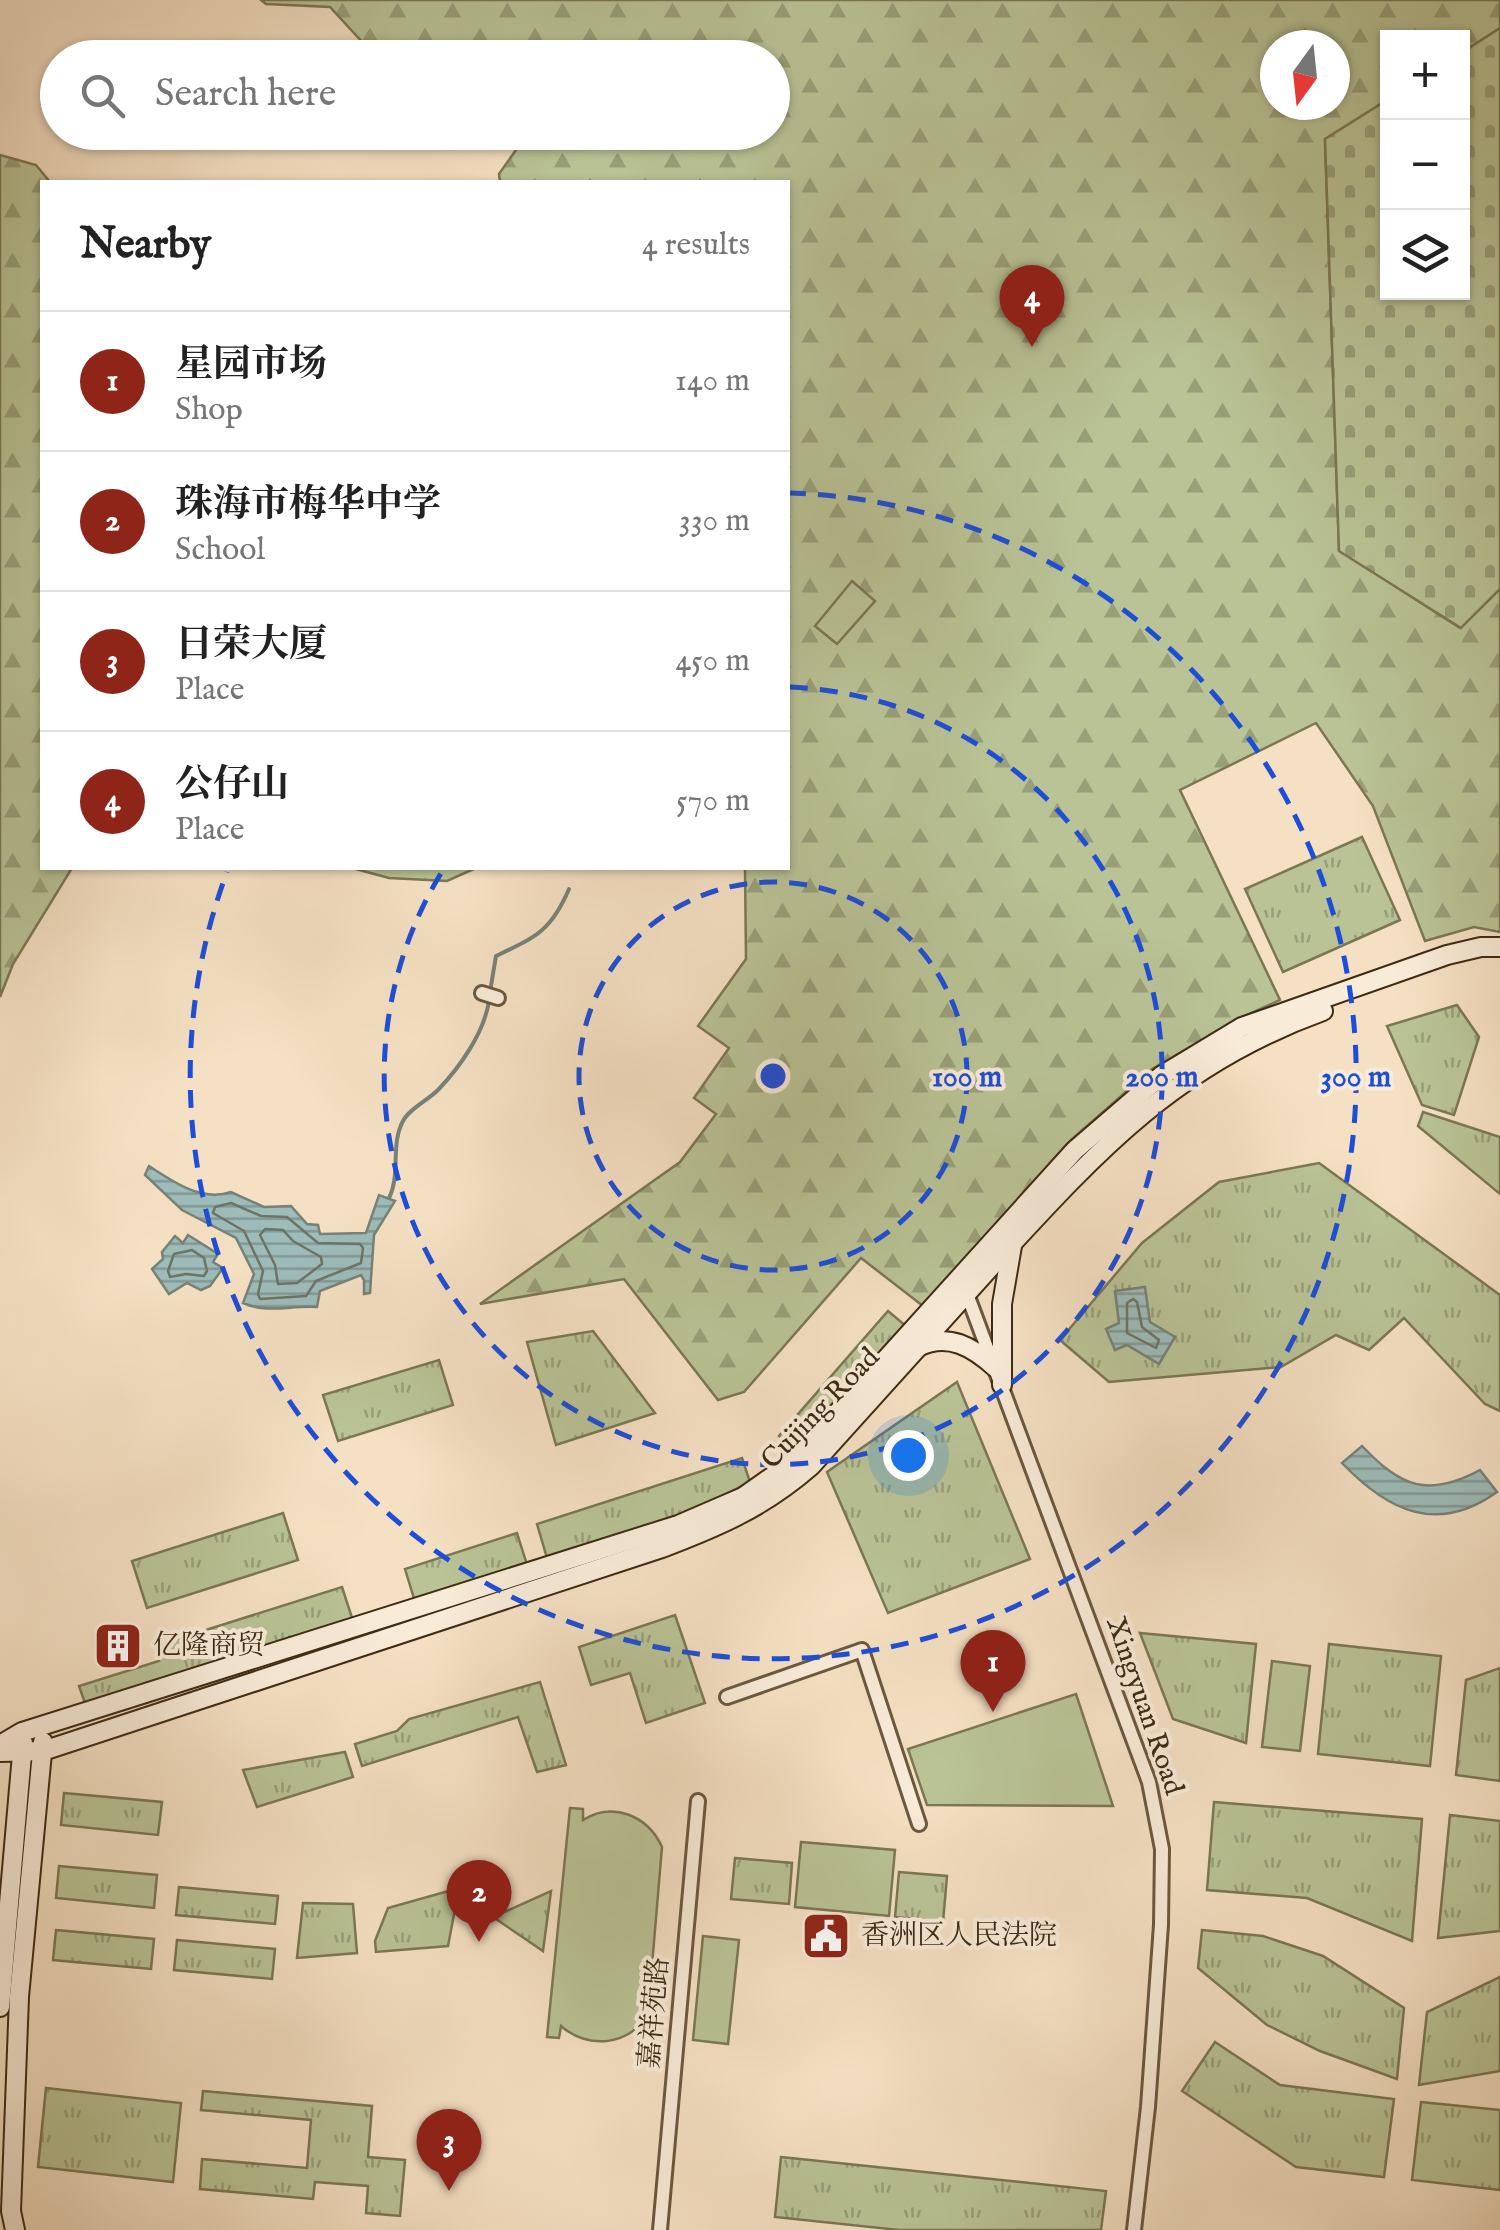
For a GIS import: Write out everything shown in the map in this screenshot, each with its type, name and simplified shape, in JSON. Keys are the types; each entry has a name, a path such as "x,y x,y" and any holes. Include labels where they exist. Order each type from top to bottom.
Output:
{"main road":[{"name":"Cuijing Road","path":"0,1749 43,1750 662,1548 747,1513 781,1492 811,1466 918,1347 1075,1150 1161,1076 1242,1027 1447,955 1500,947"},
{"name":"Cuijing Road","path":"0,1749 22,1732 537,1572 678,1525 743,1497 793,1462 964,1286 1012,1243 1086,1163 1149,1106 1221,1057 1288,1024 1452,965 1486,957 1500,958"},
{"path":"999,1376 1002,1304 1012,1243"},
{"path":"918,1347 932,1340 955,1342 979,1352 999,1376"},
{"path":"13,2220 19,1997 42,1728"},
{"path":"0,2007 22,1732"}],"street":[{"path":"482,993 498,998"},
{"name":"Xingyuan Road","path":"964,1286 1149,1782 1162,1850 1162,1925 1134,2230"},
{"path":"727,1697 862,1650 919,1824"},
{"name":"嘉祥苑路","path":"660,2230 698,1801"}],"green space":[{"path":"261,0 1500,0 1500,28 1470,47 1470,30 1380,30 1380,105 1325,140 1339,550 1460,628 1500,589 1500,932 1474,927 1425,941 1373,806 1316,723 1180,790 1280,1000 1240,1018 1152,1069 1071,1140 923,1306 861,1258 744,1392 718,1400 624,1279 480,1304 680,1162 716,1114 694,1098 729,1048 698,1026 746,959 745,870 790,870 790,180 500,180 499,174 516,150 790,150 790,40 360,40 330,7 266,4"},
{"path":"1500,28 1500,589 1461,628 1339,551 1325,139 1380,104 1380,300 1470,300 1470,47"},
{"path":"0,155 36,165 48,180 40,180 40,870 71,870 13,964 0,997"},
{"path":"852,581 875,601 837,644 815,626"},
{"path":"1362,837 1400,920 1283,972 1245,889"},
{"path":"359,870 472,870 447,881 389,878"},
{"path":"1457,1005 1479,1037 1454,1115 1422,1105 1387,1026"},
{"path":"1423,1112 1500,1137 1500,1194 1418,1126"},
{"path":"1319,1163 1500,1295 1500,1411 1485,1404 1404,1318 1369,1350 1336,1335 1281,1367 1109,1382 1060,1340 1142,1243 1219,1182"},
{"path":"888,1311 907,1327 797,1452 779,1436"},
{"path":"593,1331 655,1413 556,1445 527,1342"},
{"path":"439,1360 453,1405 338,1441 323,1395"},
{"path":"957,1382 1030,1559 888,1613 827,1472"},
{"path":"742,1458 750,1482 673,1520 547,1558 537,1524"},
{"path":"283,1513 298,1560 147,1608 132,1561"},
{"path":"517,1533 528,1568 416,1605 405,1569"},
{"path":"342,1587 354,1624 87,1709 79,1686 159,1661 155,1646"},
{"path":"675,1615 705,1703 646,1723 630,1673 591,1685 579,1647"},
{"path":"1140,1633 1256,1644 1246,1743 1173,1719"},
{"path":"1329,1644 1441,1656 1430,1766 1318,1754"},
{"path":"1272,1661 1310,1666 1300,1751 1262,1747"},
{"path":"1500,1668 1500,1781 1456,1775 1466,1680"},
{"path":"540,1682 566,1765 537,1772 518,1717 362,1766 355,1744 397,1731 409,1719"},
{"path":"1076,1694 1113,1806 927,1805 908,1749"},
{"path":"345,1752 353,1777 257,1807 243,1770"},
{"path":"64,1793 162,1802 158,1835 61,1825"},
{"path":"1214,1802 1422,1819 1412,1941 1307,1898 1207,1890"},
{"path":"570,1808 583,1809 583,1820 606,1812 628,1815 648,1827 662,1847 648,2013 631,2032 608,2041 584,2039 561,2026 559,2038 547,2037"},
{"path":"1450,1815 1500,1821 1500,1931 1438,1938"},
{"path":"801,1842 895,1850 889,1916 795,1907"},
{"path":"735,1858 792,1863 789,1904 731,1899"},
{"path":"59,1866 157,1875 154,1908 56,1898"},
{"path":"899,1872 947,1876 943,1922 895,1917"},
{"path":"179,1887 278,1896 275,1924 176,1915"},
{"path":"459,1888 448,1946 376,1952 375,1941 388,1908"},
{"path":"551,1891 543,1951 493,1917"},
{"path":"303,1903 353,1904 357,1953 297,1958"},
{"path":"56,1930 154,1939 151,1969 53,1960"},
{"path":"1202,1930 1263,1936 1323,1956 1404,2008 1397,2079 1320,2051 1267,2025 1198,1968"},
{"path":"703,1936 739,1940 728,2044 693,2040"},
{"path":"177,1940 275,1949 272,1979 174,1970"},
{"path":"1500,1977 1500,2071 1419,2085 1427,2012"},
{"path":"1215,2042 1280,2085 1394,2099 1384,2177 1296,2167 1182,2091"},
{"path":"46,2088 181,2103 173,2182 38,2167"},
{"path":"203,2091 372,2106 368,2157 405,2160 400,2216 366,2213 368,2186 315,2182 313,2199 200,2189 202,2159 307,2168 311,2120 201,2110"},
{"path":"1421,2102 1500,2110 1500,2190 1412,2180"},
{"path":"781,2157 1106,2191 1101,2230 899,2230 775,2217"}],"water":[{"path":"149,1166 199,1192 231,1192 264,1207 291,1206 307,1224 318,1225 320,1234 366,1233 379,1195 395,1201 374,1235 370,1293 364,1294 361,1275 320,1291 317,1307 271,1309 243,1303 254,1274 236,1238 182,1210 145,1175"},
{"path":"188,1235 218,1254 213,1262 223,1268 210,1286 201,1290 187,1283 169,1294 152,1269 163,1259 162,1252 175,1236 183,1243"},
{"path":"1145,1287 1150,1322 1175,1337 1159,1364 1127,1345 1115,1350 1106,1329 1119,1323 1115,1291"},
{"path":"1362,1446 1390,1471 1416,1484 1445,1484 1480,1470 1497,1492 1454,1512 1414,1512 1377,1494 1342,1463"}],"waterway":[{"path":"490,992 496,956 549,924 569,889"},
{"path":"389,1198 403,1121 438,1090 462,1060 482,1025 489,1001"}],"place":[{"name":"公仔山","path":"1032,347"},
{"name":"亿隆商贸","path":"118,1646"},
{"name":"星园市场","path":"993,1712"},
{"name":"香洲区人民法院","path":"826,1936"},
{"name":"珠海市梅华中学","path":"479,1942"},
{"name":"日荣大厦","path":"449,2191"}]}
